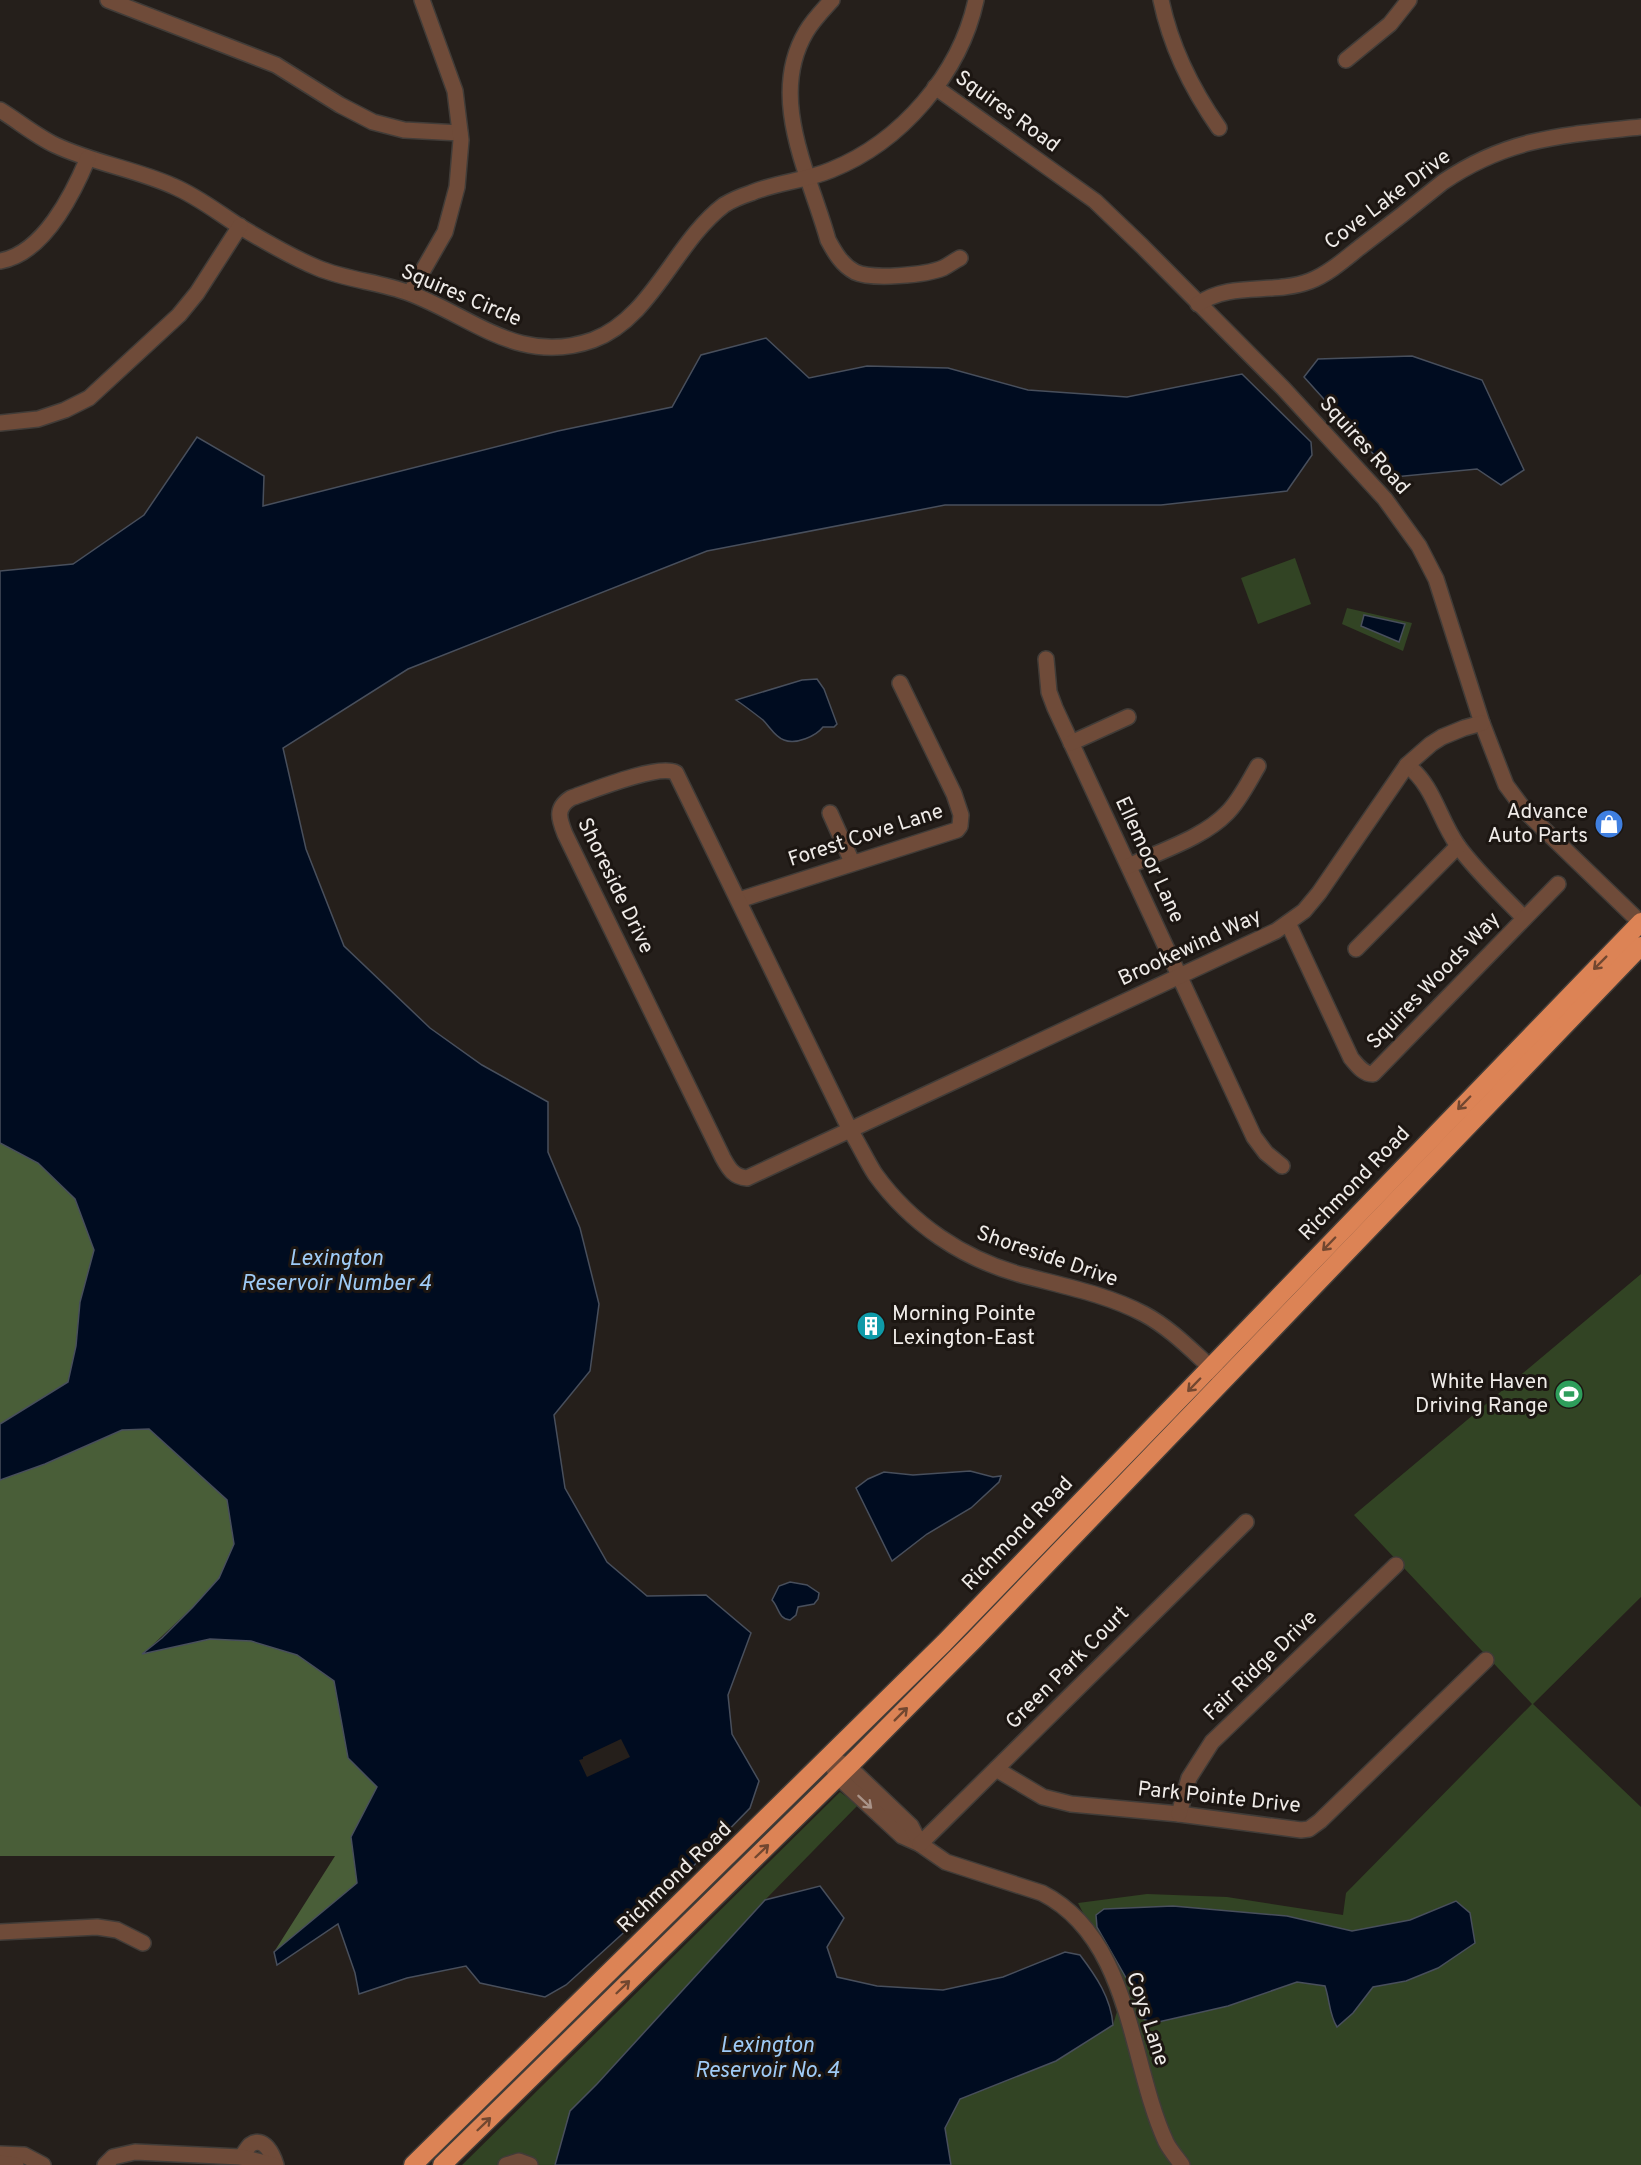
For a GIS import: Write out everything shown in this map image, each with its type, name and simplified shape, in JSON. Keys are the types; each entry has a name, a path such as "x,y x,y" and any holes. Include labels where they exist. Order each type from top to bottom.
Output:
{"highway":[{"name":"Richmond Road","path":"413,2165 944,1643 1641,922"},
{"name":"Richmond Road","path":"442,2165 974,1640 1641,946"}],"street":[{"path":"108,0 276,65 348,110 372,122 404,130 460,133"},
{"path":"410,294 445,232 453,208 457,187 460,133 455,91 422,0"},
{"path":"832,0 806,32 797,50 791,70 789,91 799,148 828,240 842,262 857,273 875,276 932,271 943,268 960,258"},
{"name":"Squires Road","path":"809,178 849,162 875,146 909,117 935,87 960,46 976,0"},
{"path":"1161,0 1164,17 1180,63 1202,104 1219,128"},
{"path":"1346,60 1390,24 1409,0"},
{"name":"Squires Road","path":"935,87 1095,201 1340,448 1385,498 1419,546 1436,579 1497,766 1515,799 1578,864 1641,922"},
{"name":"Squires Circle","path":"0,110 52,144 172,185 204,202 240,226 320,269 410,294 489,333 522,345 549,349 570,347 597,339 620,324 637,309 699,229 726,204 752,192 809,178"},
{"name":"Cove Lake Drive","path":"1198,304 1215,294 1285,288 1312,280 1334,267 1443,182 1498,151 1544,139 1641,127"},
{"path":"0,261 24,252 36,242 68,200 88,158"},
{"path":"0,423 38,419 65,410 89,398 178,315 197,293 240,226"},
{"name":"Ellemoor Lane","path":"1046,659 1049,692 1071,743 1254,1137 1266,1153 1282,1166"},
{"name":"Forest Cove Lane","path":"739,900 957,830 960,826 961,815 954,794 900,684"},
{"path":"1071,743 1128,717"},
{"name":"Brookewind Way","path":"850,1130 1180,977 1288,923 1304,911 1319,893 1407,765 1442,737 1482,723"},
{"name":"Squires Woods Way","path":"1407,765 1428,787 1458,846 1524,918"},
{"path":"1129,866 1188,839 1219,820 1234,804 1258,766"},
{"name":"Shoreside Drive","path":"850,1130 747,1178 733,1173 723,1158 565,834 559,819 561,805 571,798 651,772 673,771 680,777 850,1130 874,1172 894,1197 941,1239 974,1258 1002,1269 1082,1291 1125,1306 1161,1325 1225,1380"},
{"path":"830,813 852,862"},
{"path":"1356,950 1458,846"},
{"name":"Squires Woods Way","path":"1288,923 1351,1058 1360,1069 1373,1074 1558,884"},
{"name":"Green Park Court","path":"920,1844 1246,1522"},
{"name":"Fair Ridge Drive","path":"1179,1814 1189,1778 1212,1742 1396,1565"},
{"name":"Park Pointe Drive","path":"996,1769 1027,1789 1061,1802 1301,1830 1314,1827 1486,1660"},
{"name":"Coys Lane","path":"829,1758 902,1836 920,1844 946,1862 1042,1893 1065,1907 1081,1924 1099,1950 1115,1981 1130,2022 1159,2124 1168,2145 1182,2165"},
{"path":"0,1932 98,1927 117,1930 143,1943"},
{"path":"105,2165 113,2157 135,2152 241,2157 275,2165"},
{"path":"0,2154 24,2155 34,2164"},
{"path":"506,2165 519,2161 530,2165"},
{"path":"0,2163 16,2165"}],"green space":[{"path":"1295,558 1311,604 1258,624 1241,578"},
{"path":"1347,608 1412,623 1403,651 1342,624"},
{"path":"0,1143 38,1163 75,1199 94,1250 80,1302 76,1346 68,1382 0,1424"},
{"path":"1641,1274 1641,1597 1533,1704 1641,1807 1641,2165 951,2165 945,2128 960,2099 1056,2061 1113,2025 1123,1991 1078,1903 1147,1894 1227,1897 1343,1915 1346,1893 1532,1704 1354,1515"},
{"path":"149,1429 227,1500 234,1544 219,1578 193,1607 144,1653 210,1639 251,1641 297,1655 334,1681 348,1758 377,1787 351,1837 357,1883 274,1952 335,1856 0,1856 0,1480 45,1464 122,1430"},
{"path":"840,1792 858,1805 765,1900 570,2111 555,2165 462,2165"}],"water":[{"name":"Lexington Reservoir Number 4","path":"766,338 809,378 867,366 948,368 1028,390 1127,397 1242,374 1311,442 1312,455 1287,491 1161,505 945,505 707,551 408,669 283,748 306,849 344,946 430,1028 482,1065 548,1102 548,1152 580,1228 599,1304 590,1371 554,1415 565,1488 607,1562 647,1596 706,1595 751,1633 728,1695 732,1734 759,1781 750,1808 663,1897 566,1985 545,1997 480,1983 466,1966 407,1978 359,1994 355,1973 338,1924 277,1965 274,1952 357,1883 351,1837 377,1787 348,1758 334,1681 297,1655 251,1641 210,1639 142,1654 162,1638 219,1578 234,1544 227,1500 149,1429 122,1430 45,1464 0,1480 0,1424 68,1382 76,1346 80,1302 94,1250 75,1199 38,1163 0,1143 0,571 73,564 144,515 197,437 264,476 263,506 558,431 672,407 701,355"},
{"path":"1412,356 1482,380 1524,470 1501,485 1477,469 1394,477 1304,377 1318,359"},
{"path":"1364,615 1405,624 1399,642 1361,626"},
{"path":"817,679 824,689 837,724 834,727 823,727 811,736 800,740 781,739 763,720 736,700 802,680"},
{"path":"970,1471 993,1477 1001,1476 999,1482 971,1508 927,1534 892,1561 856,1488 868,1479 884,1472 913,1475"},
{"path":"790,1582 807,1585 819,1593 814,1604 798,1607 796,1615 790,1620 781,1615 772,1600 779,1586"},
{"name":"Lexington Reservoir No. 4","path":"820,1886 844,1918 827,1947 837,1977 877,1986 943,1990 1003,1977 1065,1952 1080,1955 1092,1971 1106,1997 1113,2025 1056,2061 960,2099 945,2128 951,2165 555,2165 570,2111 765,1900"},
{"path":"1456,1901 1470,1913 1475,1943 1438,1968 1406,1981 1373,1987 1353,2013 1337,2027 1332,2017 1325,1986 1297,1982 1228,2006 1154,2023 1143,2019 1129,1983 1097,1927 1096,1915 1104,1909 1173,1906 1287,1916 1352,1931 1410,1920"}],"pier":[{"path":"621,1739 630,1757 587,1777 579,1760"}],"place":[{"name":"Advance Auto Parts","path":"1609,824"},
{"name":"Morning Pointe Lexington-East","path":"871,1326"},
{"name":"White Haven Driving Range","path":"1569,1394"}]}
